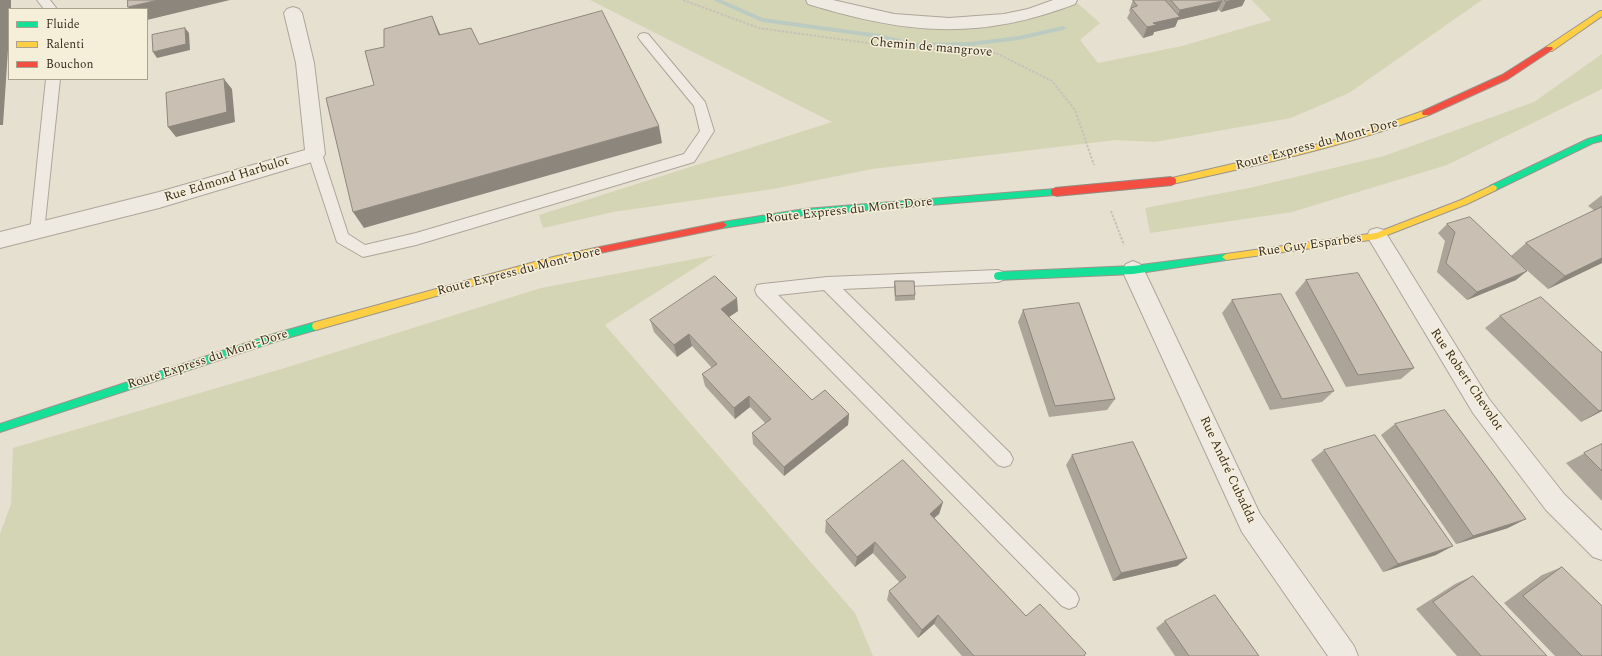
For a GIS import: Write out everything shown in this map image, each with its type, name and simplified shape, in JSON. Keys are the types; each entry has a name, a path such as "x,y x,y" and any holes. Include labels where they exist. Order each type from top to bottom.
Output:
{"main road":[{"name":"Route Express du Mont-Dore","path":"0,428 277,337 553,260 689,231 805,212 1172,181 1304,151 1404,122 1439,108 1505,77 1594,20 1602,13"},
{"name":"Rue Guy Esparbes","path":"998,276 1133,270 1377,236 1464,202 1591,141 1602,138"}],"street":[{"path":"814,0 872,17 920,23 959,24 1031,14 1069,0"},
{"path":"293,13 305,63 315,154"},
{"name":"Rue Edmond Harbulot","path":"0,240 37,232 159,200 315,154"},
{"name":"Rue Robert Chevolot","path":"1377,236 1481,406 1555,502 1602,548"},
{"name":"Rue André Cubadda","path":"1133,270 1251,523 1344,656"}],"lane":[{"path":"43,0 50,8"},
{"path":"315,154 342,238 363,251 416,239 689,158 707,132 700,105 644,37"},
{"path":"37,232 53,80"},
{"path":"998,276 827,282 763,290 1069,599"},
{"path":"827,282 1004,459"}],"path":[{"name":"Chemin de mangrove","path":"683,0 759,28 889,46 996,53 1052,81 1075,110 1095,168"},
{"path":"1111,210 1133,270"}],"green space":[{"path":"590,0 814,0 823,3 959,24 1074,0 1100,23 1080,40 1098,63 1182,46 1271,20 1252,0 1482,0 1349,93 1291,118 1155,142 1116,140 872,169 773,189 613,212 543,228 539,215 832,122"},
{"path":"1602,54 1602,89 1447,165 1292,212 1150,233 1145,208 1249,188 1384,156 1534,102"},
{"path":"715,255 605,325 855,613 873,656 0,656 0,534 11,504 13,448 288,367 541,288"}],"building":[{"path":"128,0 158,0 128,7"},
{"path":"1133,0 1165,0 1180,17 1153,23 1157,25 1147,27 1131,8 1137,6"},
{"path":"1171,0 1221,0 1222,1 1180,10"},
{"path":"602,11 659,126 353,212 326,98 374,85 365,51 384,47 384,29 432,16 439,35 471,28 479,44"},
{"path":"185,28 186,44 153,52 152,35"},
{"path":"224,79 227,112 168,127 166,93"},
{"path":"1602,207 1602,258 1565,276 1526,243"},
{"path":"1470,217 1527,271 1477,292 1446,263 1455,232 1447,224"},
{"path":"1358,273 1414,368 1358,375 1306,280"},
{"path":"715,276 737,298 721,309 812,400 825,390 849,414 784,467 752,433 771,419 749,396 734,408 702,374 717,364 689,334 674,345 650,320"},
{"path":"895,281 914,281 915,295 896,296"},
{"path":"1281,294 1334,391 1282,399 1232,300"},
{"path":"1541,297 1602,353 1602,410 1599,411 1500,316"},
{"path":"1079,303 1115,399 1055,406 1023,310"},
{"path":"1445,410 1526,519 1473,536 1395,424"},
{"path":"1375,435 1453,546 1398,564 1324,450"},
{"path":"1133,442 1187,558 1121,573 1072,455"},
{"path":"1602,444 1602,471 1584,453"},
{"path":"903,460 943,502 930,514 1026,616 1040,604 1086,653 1084,656 974,656 938,615 922,630 889,591 906,577 875,542 857,557 826,521"},
{"path":"1562,567 1602,606 1602,656 1582,656 1523,596"},
{"path":"1473,576 1547,656 1481,656 1433,602"},
{"path":"1215,595 1259,656 1189,656 1165,621"}],"waterway":[{"path":"716,0 762,20 879,36 915,45 970,44 1019,38 1063,28"}],"traffic: fast":[{"path":"1493,188 1591,141 1602,138"},
{"path":"723,225 805,212 1055,192"},
{"path":"998,276 1133,270 1226,257"},
{"path":"0,428 277,337 316,326"}],"traffic: slow":[{"path":"1549,49 1602,13"},
{"path":"1172,181 1332,144 1426,113"},
{"path":"1226,257 1377,236 1464,202 1493,188"},
{"path":"316,326 553,260 595,251"}],"traffic: jam":[{"path":"1426,113 1505,77 1549,49"},
{"path":"1055,192 1172,181"},
{"path":"595,251 723,225"}]}
